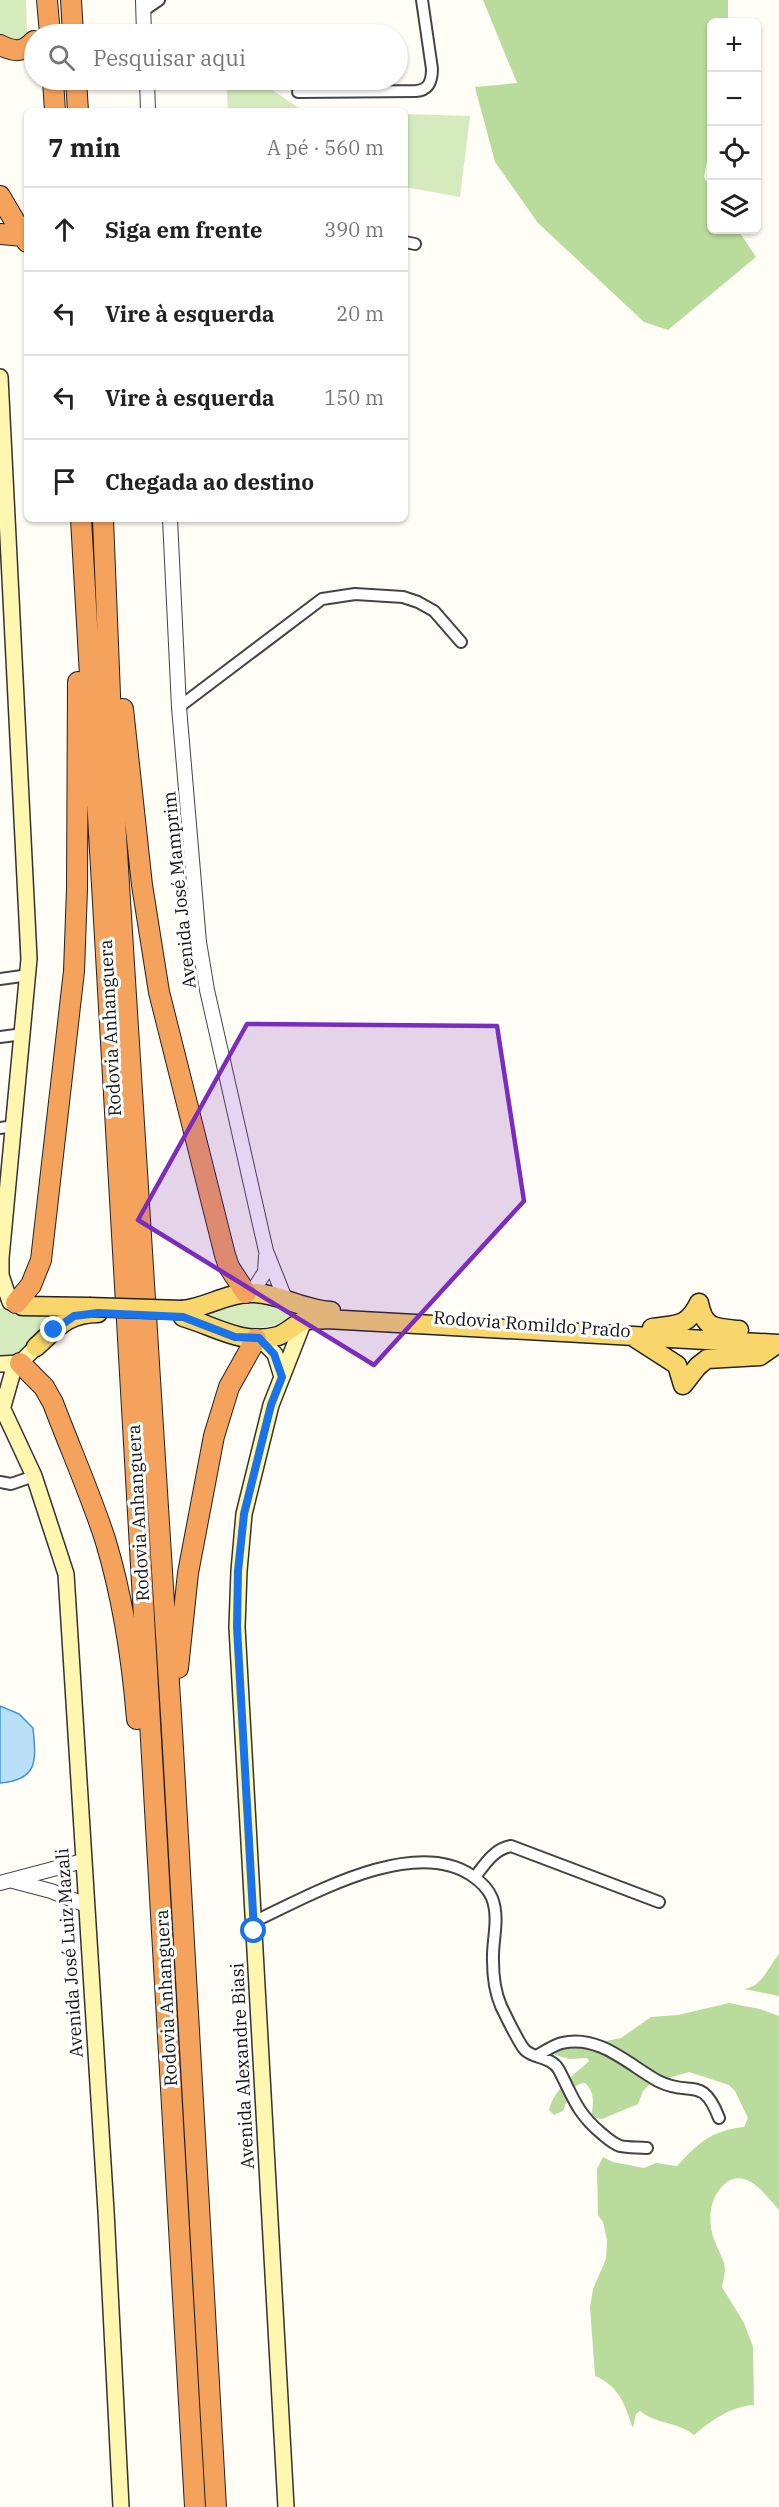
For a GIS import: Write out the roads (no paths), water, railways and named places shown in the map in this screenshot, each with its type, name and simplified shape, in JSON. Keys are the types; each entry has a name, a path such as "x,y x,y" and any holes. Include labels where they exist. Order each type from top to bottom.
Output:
{"highway":[{"path":"71,0 72,24"},
{"path":"0,45 13,51 24,48"},
{"path":"54,90 55,108"},
{"path":"77,90 78,108"},
{"path":"0,196 24,236"},
{"path":"0,234 24,239"},
{"name":"Rodovia Anhanguera","path":"81,522 195,2507"},
{"name":"Rodovia Anhanguera","path":"103,522 115,820 172,1731 216,2507"},
{"path":"12,1303 31,1285 41,1260 74,971 78,701 83,559"},
{"path":"105,562 142,885 159,992 225,1255 229,1267 249,1293"},
{"path":"172,1731 188,1573 214,1436 229,1387 258,1338"},
{"path":"12,1364 44,1387 53,1402 105,1539 116,1581 132,1666 146,1893 167,2022"}],"main road":[{"path":"0,377 3,496 29,975 23,1034 7,1127 0,1259 2,1275 12,1303 93,1310 183,1313 235,1337 279,1336 304,1321"},
{"path":"183,1313 224,1298 249,1293"},
{"name":"Rodovia Romildo Prado","path":"249,1293 325,1311 634,1334"},
{"path":"699,1303 704,1320 708,1324 718,1328 748,1330 777,1341 760,1356 707,1359 698,1366 683,1385 677,1365 634,1334 683,1323 692,1316 699,1303"},
{"path":"12,1364 36,1347 64,1321 93,1310"},
{"name":"Rodovia Romildo Prado","path":"304,1321 326,1319 777,1341"},
{"name":"Avenida Alexandre Biasi","path":"286,2507 237,1627 238,1571 244,1514 271,1405 304,1321"},
{"path":"258,1338 274,1354 282,1377"},
{"name":"Avenida José Luiz Mazali","path":"12,1364 1,1407 34,1476 66,1574 106,2211 121,2507"}],"street":[{"path":"144,24 143,6 159,0"},
{"path":"298,92 416,92 428,87 432,79 432,69 422,0"},
{"path":"147,90 148,108"},
{"name":"Avenida José Mamprim","path":"170,522 179,707 199,942 207,990 266,1251 286,1300"},
{"path":"179,707 322,599 355,594 411,600 434,611 461,642"},
{"path":"0,979 29,975"},
{"path":"0,1037 23,1034"},
{"name":"Avenida José Mamprim","path":"249,1293 265,1272 266,1251"},
{"path":"0,1482 11,1484 34,1476"},
{"path":"475,1877 494,1853 501,1847 511,1846 659,1902"},
{"path":"6,1882 83,1861"},
{"path":"253,1922 338,1883 387,1868 439,1863 460,1868 487,1888 496,1912 494,1984 501,2006 526,2052 538,2055 558,2068 575,2106 585,2120 599,2132 622,2147 647,2148"},
{"path":"6,1882 51,1891 86,1905"},
{"path":"538,2055 560,2043 593,2044 623,2058 666,2084 705,2093 719,2118"}],"water":[{"path":"0,1706 19,1714 33,1728 35,1750 28,1773 22,1778 0,1783"}]}
